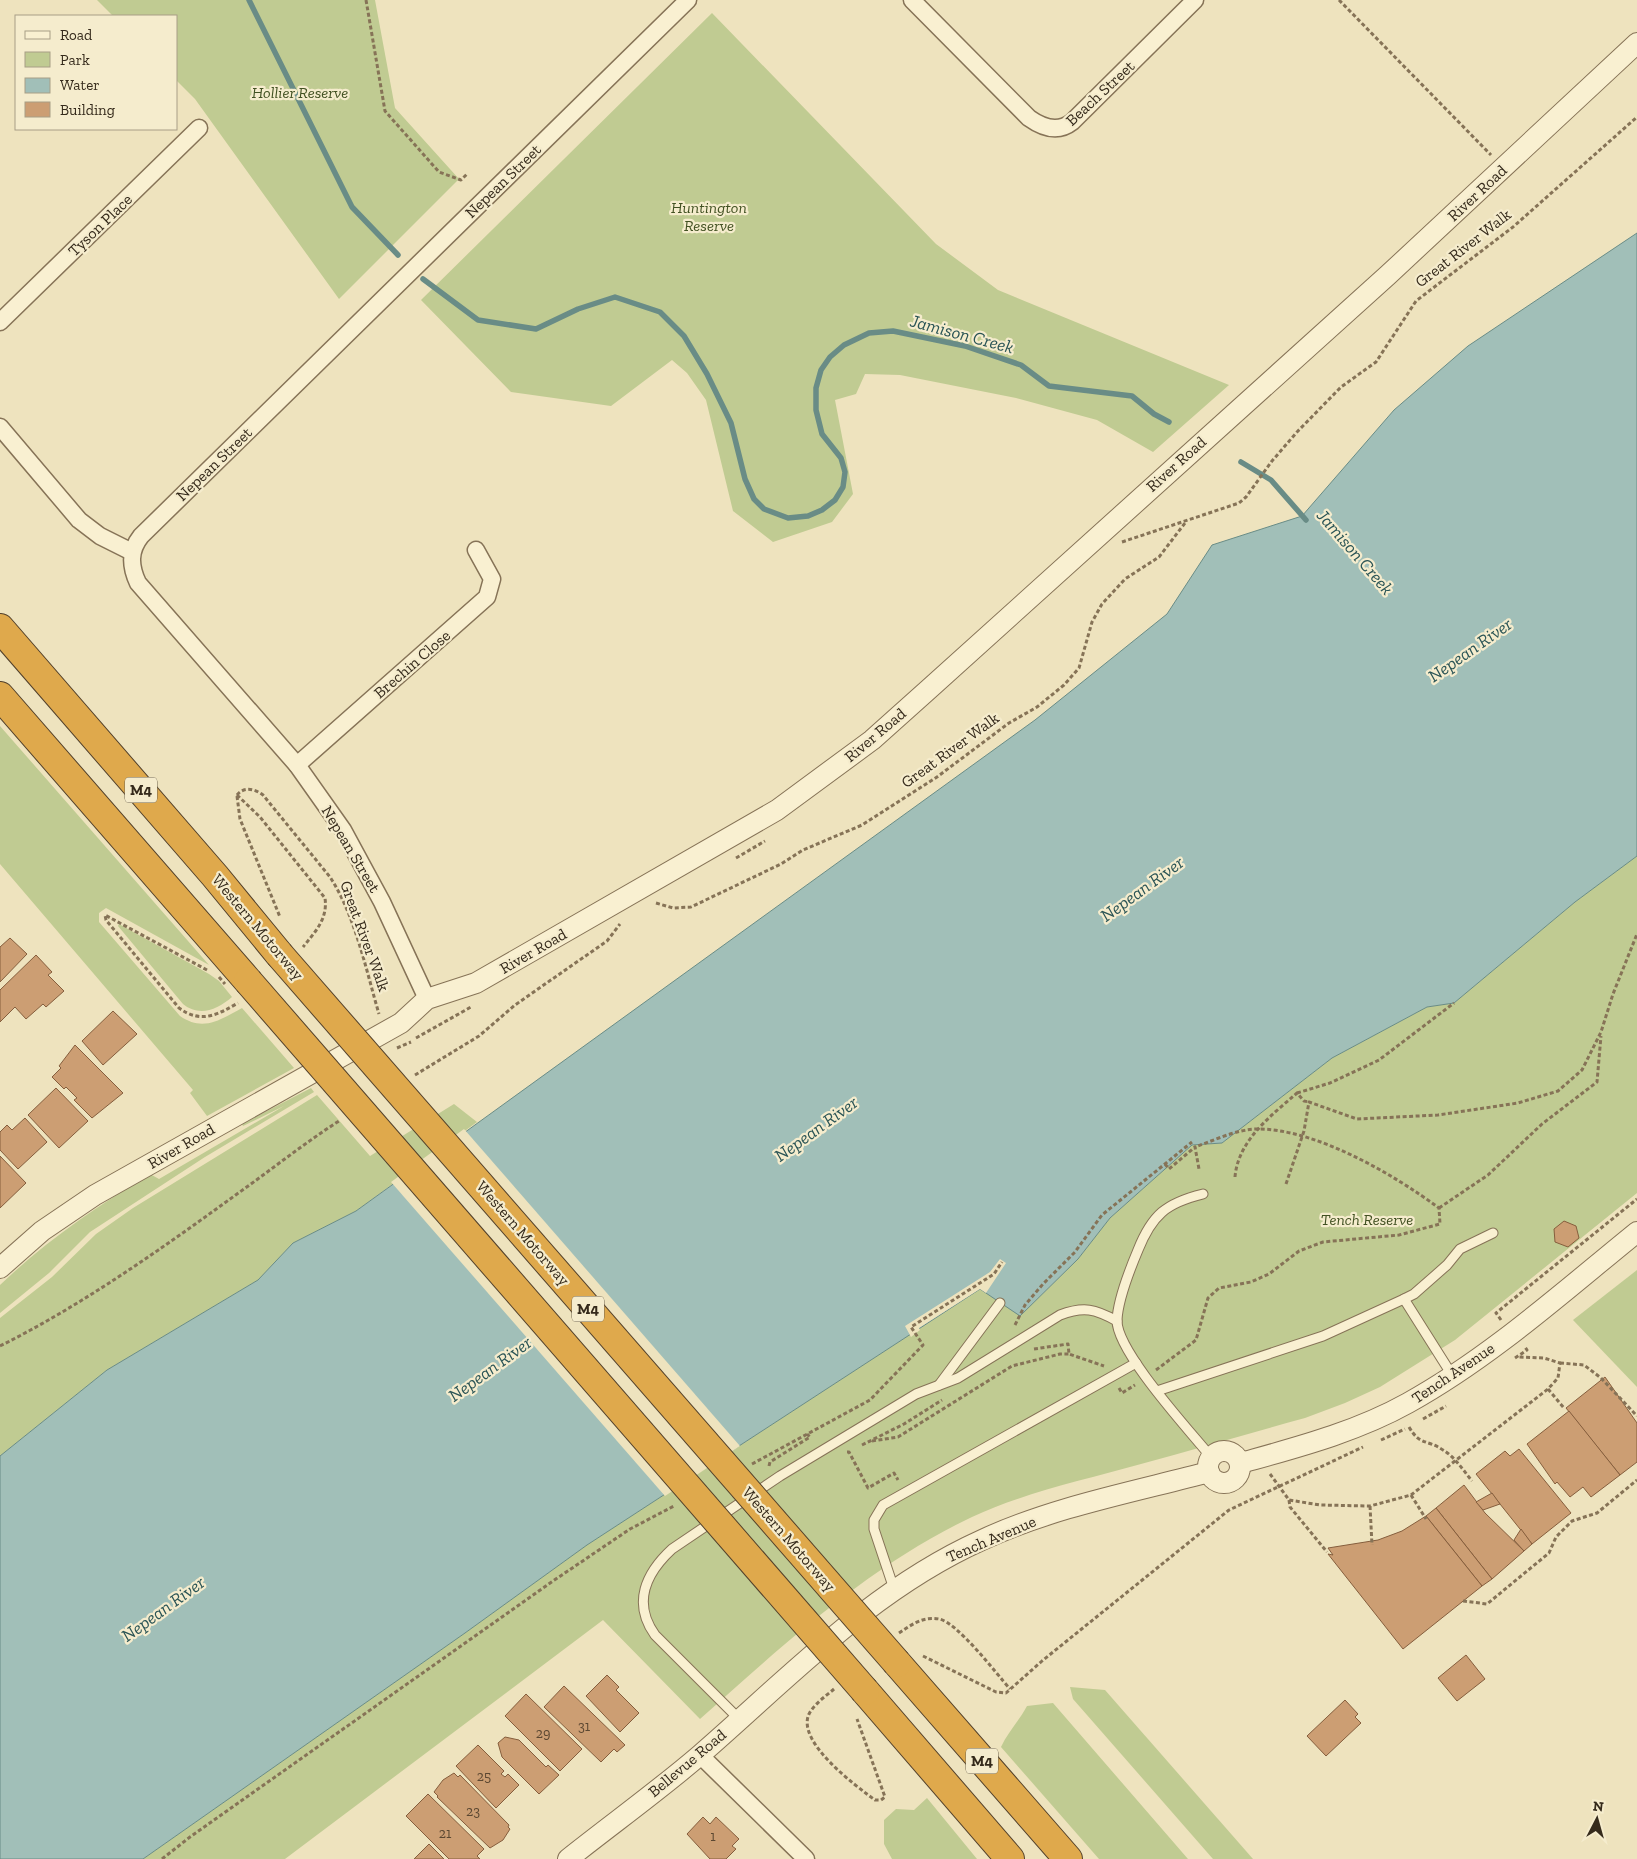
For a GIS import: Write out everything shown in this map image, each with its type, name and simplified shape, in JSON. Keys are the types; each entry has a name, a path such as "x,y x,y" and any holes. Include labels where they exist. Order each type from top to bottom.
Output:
{"highway":[{"name":"Western Motorway","path":"0,628 215,876 290,952 907,1658 1068,1859"},
{"name":"M4","path":"0,696 244,992 860,1702 1010,1859"}],"street":[{"name":"Nepean Street","path":"427,999 382,902 343,830 297,765 138,583 132,566 132,552 141,536 688,0"},
{"name":"Beach Street","path":"912,0 1029,118 1038,124 1054,129 1066,127 1072,122 1196,0"},
{"name":"River Road","path":"0,1268 22,1247 64,1214 401,1023 427,999 476,983 720,844 777,810 872,740 1388,275 1637,43"},
{"name":"Tyson Place","path":"0,322 200,128"},
{"path":"0,427 79,520 100,536 132,552"},
{"name":"Brechin Close","path":"297,765 487,597 492,579 476,550"},
{"name":"Tench Avenue","path":"1241,1463 1309,1445 1363,1425 1408,1403 1488,1350 1637,1232"},
{"path":"1225,1450 1235,1454 1241,1463 1240,1474 1232,1482 1221,1483 1216,1481 1210,1465 1225,1450"},
{"name":"Tench Avenue","path":"801,1662 894,1589 949,1556 1011,1528 1210,1465"},
{"name":"Bellevue Road","path":"568,1859 700,1755 801,1662"},
{"path":"700,1755 806,1859"}],"lane":[{"path":"1203,1194 1180,1199 1164,1210 1150,1226 1134,1260 1117,1321 1144,1380 1158,1391 1210,1465"},
{"path":"1158,1391 1323,1336 1404,1300 1414,1294 1447,1265 1460,1249 1493,1233"},
{"path":"1404,1300 1452,1375"},
{"path":"939,1385 1000,1303"},
{"path":"739,1719 660,1640 647,1623 643,1604 650,1575 658,1562 672,1549 780,1476 916,1394 958,1378 1060,1315 1076,1309 1090,1309 1117,1321"},
{"path":"894,1589 874,1529 874,1520 883,1505 1136,1363"}],"path":[{"path":"366,0 385,111 440,172 461,180 468,173"},
{"path":"1339,0 1503,168"},
{"name":"Great River Walk","path":"1121,542 1239,503 1246,497 1272,461 1297,432 1341,387 1376,362 1416,300 1513,227 1637,117"},
{"name":"Great River Walk","path":"656,903 673,908 691,907 781,864 803,850 862,825 937,777 1009,723 1037,707 1064,686 1079,668 1092,622 1102,604 1125,579 1160,557 1186,522"},
{"name":"Great River Walk","path":"237,795 242,790 247,789 258,791 263,795 330,877 338,891 356,937 380,1018"},
{"path":"237,795 260,817 325,898 326,906 322,921 290,952"},
{"path":"237,795 236,804 240,819 283,925"},
{"path":"218,977 106,915 106,920 180,1008 187,1013 203,1018 222,1012 244,992"},
{"path":"412,1076 479,1036 515,1006 607,941 620,923"},
{"path":"1297,1093 1304,1101 1357,1119 1438,1115 1518,1103 1558,1091 1582,1070 1601,1032 1613,994 1637,934"},
{"path":"1236,1177 1242,1152 1258,1129 1297,1093 1330,1083 1379,1060 1454,1003"},
{"path":"1438,1208 1488,1175 1542,1124 1597,1082 1601,1032"},
{"path":"1286,1184 1302,1136 1309,1102"},
{"path":"0,1346 122,1275 239,1193 304,1143 346,1117"},
{"path":"1118,1387 1122,1393 1144,1380 1163,1363 1196,1340 1208,1298 1219,1288 1257,1279 1269,1274 1299,1251 1324,1242 1399,1236 1440,1224 1438,1208 1376,1166 1302,1136 1258,1129 1246,1131 1195,1147 1169,1169 1165,1164"},
{"path":"1025,1306 1043,1284 1075,1252 1102,1215 1192,1142"},
{"path":"1195,1147 1199,1169"},
{"path":"1501,1320 1496,1313 1637,1199"},
{"path":"745,1467 870,1400 923,1345 912,1327 994,1274 1002,1262"},
{"path":"1032,1349 1068,1344 1069,1354"},
{"path":"1510,1362 1527,1350"},
{"path":"868,1442 898,1437 1012,1366 1060,1354 1069,1354 1106,1367"},
{"path":"1517,1356 1544,1358 1560,1363 1584,1365 1602,1378 1637,1416"},
{"path":"1288,1500 1320,1506 1370,1506 1411,1495 1548,1389 1558,1378 1560,1363"},
{"path":"1548,1389 1564,1408"},
{"path":"1375,1442 1408,1427 1448,1404"},
{"path":"1408,1427 1416,1438 1442,1449 1456,1461 1472,1481"},
{"path":"907,1658 996,1692 1006,1693 1042,1661 1229,1510 1366,1446"},
{"path":"853,1460 868,1488 894,1473 900,1483"},
{"path":"1270,1473 1288,1500 1290,1507 1327,1552"},
{"path":"1463,1601 1487,1604 1549,1553 1556,1537 1572,1521 1597,1513 1637,1480"},
{"path":"1411,1495 1426,1519"},
{"path":"162,1859 190,1837 553,1581 630,1529 676,1505"},
{"path":"1370,1506 1372,1545"},
{"path":"860,1702 885,1796 881,1800"}],"green space":[{"name":"Hollier Reserve","path":"97,0 375,0 395,108 459,179 339,299 195,99 178,82 178,15 112,15"},
{"name":"Huntington Reserve","path":"712,13 936,244 998,290 1229,385 1153,452 1097,420 1016,398 900,375 865,374 856,394 835,400 853,494 832,522 773,542 733,511 706,400 687,373 672,360 611,406 511,392 421,300"},
{"path":"0,726 209,965 106,908 99,913 99,922 180,1016 188,1021 204,1024 219,1020 242,1008 294,1068 207,1116 190,1093 193,1090 0,864"},
{"name":"Tench Reserve","path":"1637,856 1637,1193 1455,1340 1380,1387 1345,1403 1305,1418 1013,1500 972,1517 934,1536 863,1582 829,1608 700,1719 603,1620 285,1859 143,1859 587,1545 980,1289 1021,1315 1078,1259 1110,1218 1192,1145 1222,1143 1332,1058 1427,1007 1454,1003 1575,902"},
{"path":"119,924 209,974 219,981 232,997 208,1010 202,1011 189,1008 183,1004 118,926"},
{"path":"311,1088 314,1092 205,1157 90,1232 49,1273 0,1313 0,1285 36,1253 72,1225 150,1174 159,1179 284,1106 243,1126 242,1124"},
{"path":"317,1095 370,1156 454,1104 477,1122 356,1211 293,1243 258,1280 107,1370 0,1456 0,1318 52,1277 96,1234 133,1208"},
{"path":"1637,1270 1637,1387 1573,1320"},
{"path":"1070,1687 1105,1690 1253,1859 1213,1859 1073,1699"},
{"path":"1053,1703 1188,1859 1099,1859 1001,1747 1027,1706"},
{"path":"927,1798 977,1859 892,1859 884,1844 884,1820 896,1809 914,1810"}],"water":[{"name":"Nepean River","path":"1637,233 1637,856 1575,902 1454,1003 1427,1007 1332,1058 1222,1143 1192,1145 1110,1218 1078,1259 1020,1316 980,1289 587,1545 143,1859 0,1859 0,1456 107,1370 258,1280 293,1243 356,1211 1035,720 1167,614 1212,545 1302,516 1394,410 1468,346"}],"pier":[{"path":"464,1129 740,1446 665,1496 391,1182"},
{"path":"1000,1259 1006,1263 986,1293 980,1289 919,1328 920,1330 911,1337 905,1326 990,1272"}],"building":[{"path":"10,938 27,954 0,982 0,947"},
{"path":"36,955 52,972 48,975 64,991 46,1007 43,1004 26,1019 15,1007 0,1022 0,990"},
{"path":"113,1011 137,1034 103,1065 82,1041"},
{"path":"75,1045 123,1093 92,1118 74,1100 77,1098 52,1077 61,1068 59,1066"},
{"path":"56,1088 88,1121 59,1148 28,1115"},
{"path":"25,1118 47,1142 18,1169 0,1150 0,1132 7,1125 12,1130"},
{"path":"0,1156 26,1183 0,1208"},
{"path":"1564,1221 1576,1226 1579,1238 1568,1247 1555,1242 1554,1229"},
{"path":"1605,1377 1637,1423 1637,1462 1620,1475 1566,1408"},
{"path":"1569,1411 1620,1475 1591,1497 1583,1487 1570,1497 1557,1482 1555,1484 1527,1444"},
{"path":"1519,1449 1571,1513 1532,1544 1476,1474 1505,1451 1510,1456"},
{"path":"1464,1485 1485,1513 1524,1551 1492,1579 1436,1508"},
{"path":"1492,1493 1500,1504 1483,1510 1476,1502"},
{"path":"1436,1508 1492,1579 1482,1586 1426,1516"},
{"path":"1426,1516 1482,1586 1403,1649 1328,1554 1333,1555 1328,1548 1378,1540 1402,1531"},
{"path":"1521,1529 1532,1544 1524,1551 1514,1540"},
{"path":"1466,1655 1485,1679 1457,1701 1438,1678"},
{"path":"607,1675 619,1687 616,1690 639,1713 620,1732 586,1696"},
{"path":"564,1686 625,1745 617,1752 614,1749 601,1762 544,1707"},
{"path":"526,1694 582,1749 560,1771 505,1716"},
{"path":"1345,1700 1358,1714 1355,1717 1361,1723 1326,1756 1307,1736"},
{"path":"505,1737 519,1740 546,1767 548,1765 559,1775 539,1794 502,1757 498,1743"},
{"path":"478,1745 504,1771 501,1774 505,1777 508,1774 519,1785 496,1808 456,1766"},
{"path":"454,1773 458,1777 460,1775 509,1825 510,1829 503,1840 490,1848 434,1792 443,1780"},
{"path":"428,1794 484,1849 477,1856 480,1859 449,1859 406,1816"},
{"path":"703,1817 710,1824 716,1817 739,1839 732,1846 736,1849 726,1859 710,1859 687,1834"},
{"path":"429,1844 444,1859 414,1859"}],"waterway":[{"name":"Jamison Creek","path":"249,0 352,207 398,255"},
{"name":"Jamison Creek","path":"423,279 478,320 536,329 578,309 615,297 660,312 684,336 707,374 731,423 745,479 754,499 764,509 788,518 808,516 822,510 835,500 843,487 845,472 841,458 822,434 816,410 816,388 821,370 830,357 844,345 869,333 893,331 965,346 1021,365 1049,386 1132,396 1154,414 1169,422"},
{"name":"Jamison Creek","path":"1241,462 1271,480 1306,520"}]}
